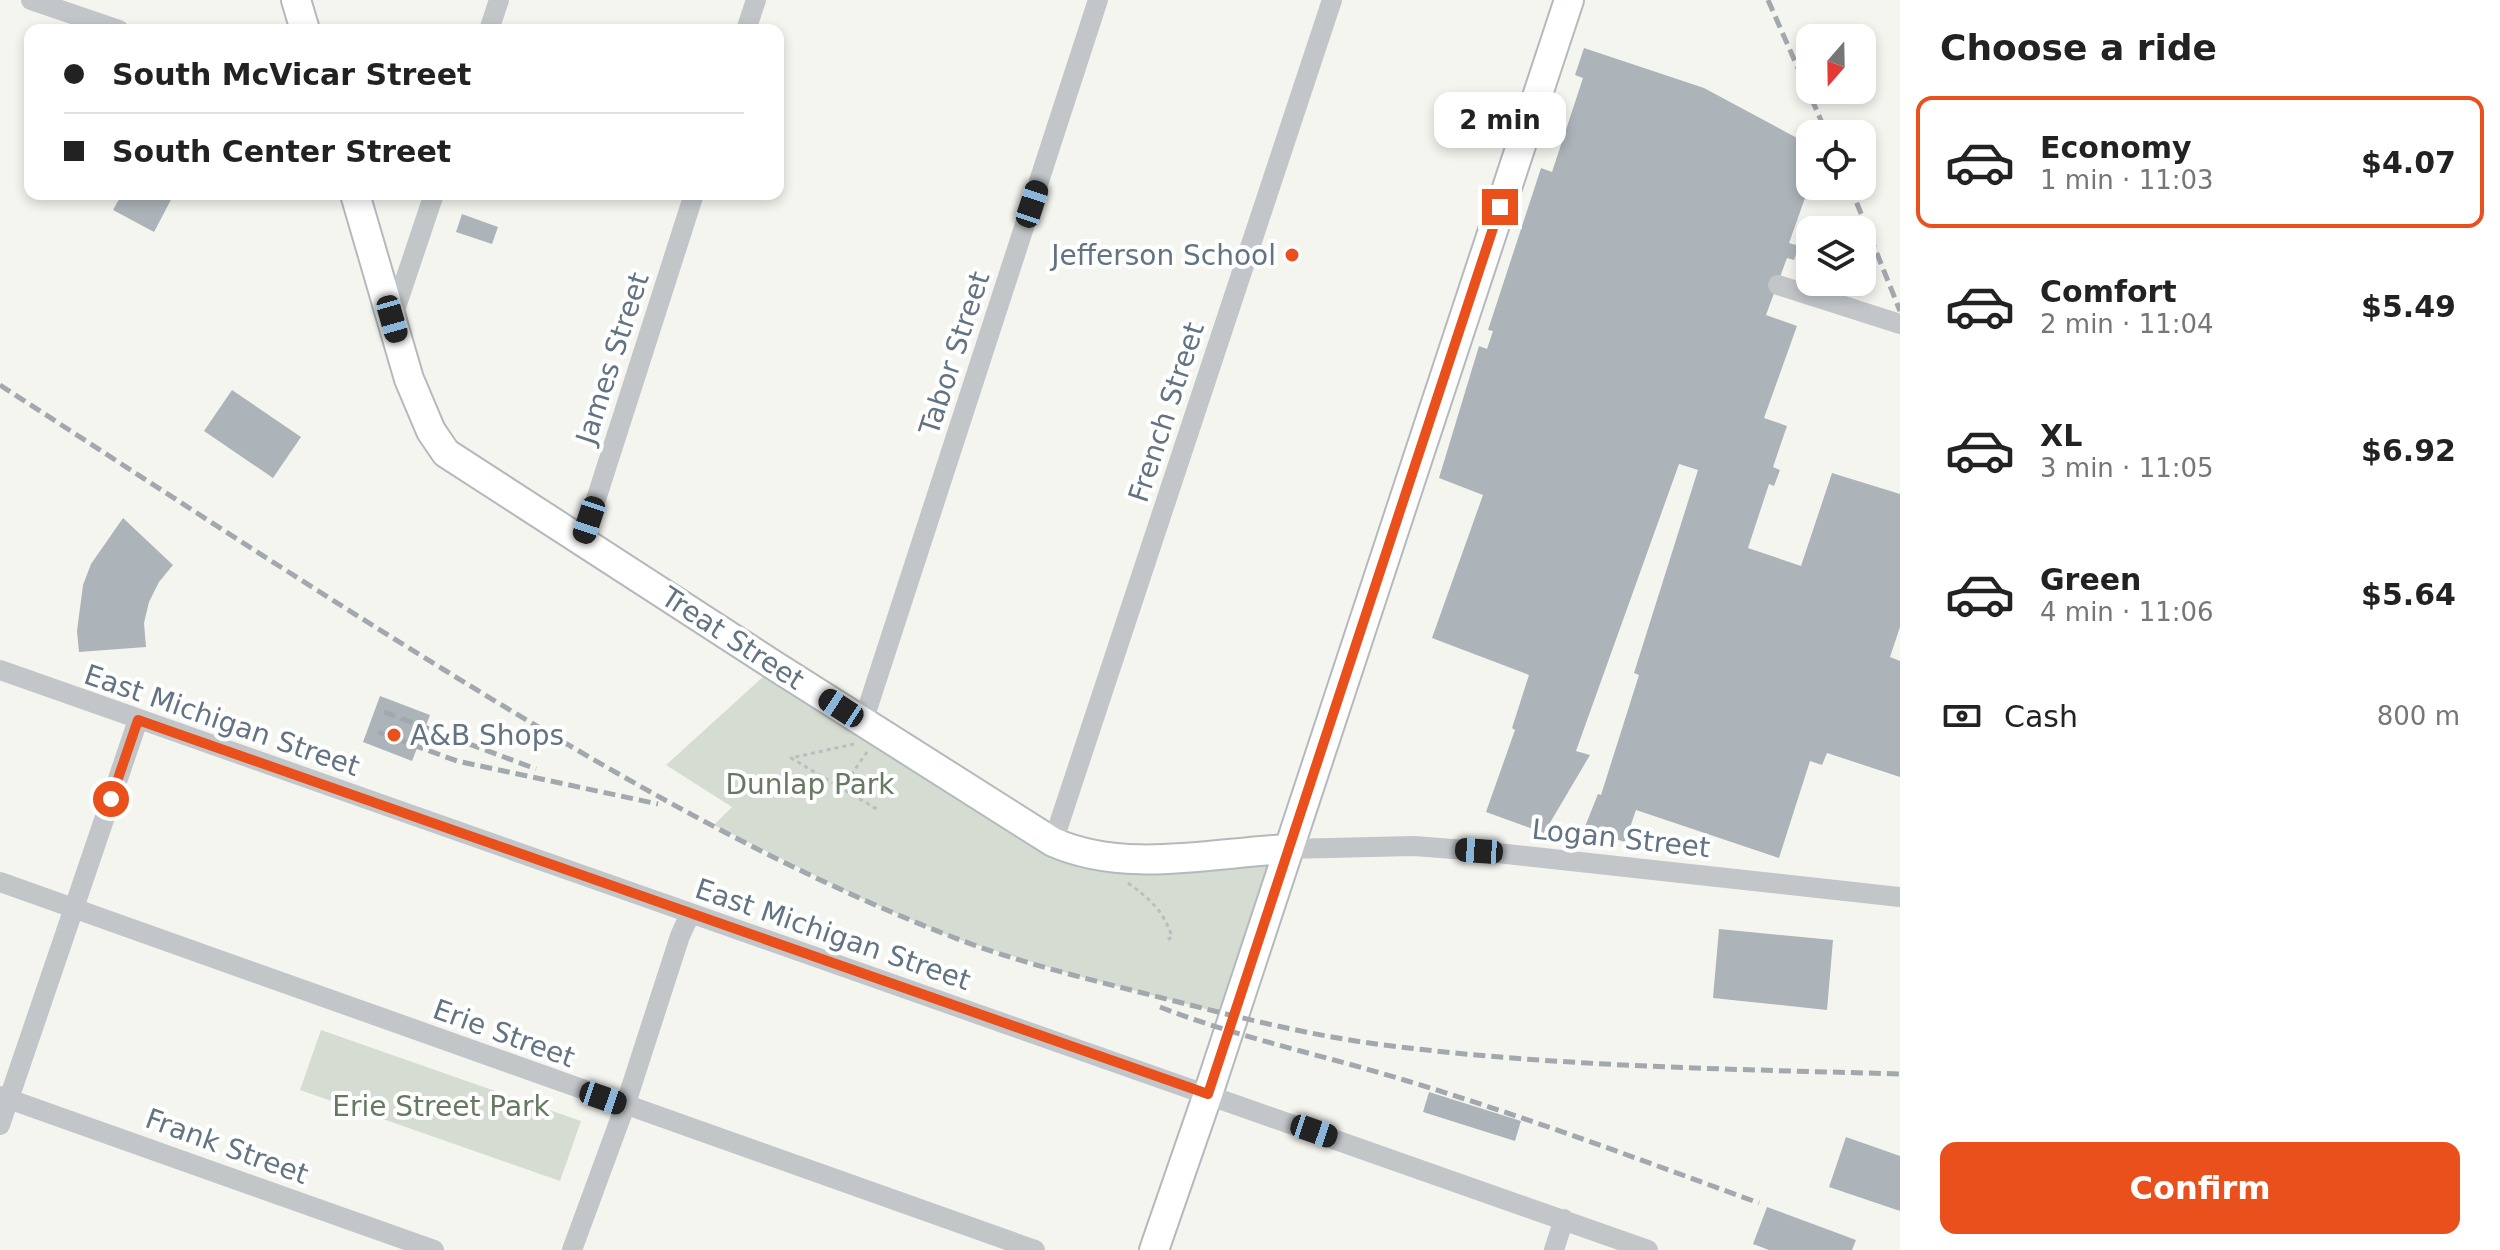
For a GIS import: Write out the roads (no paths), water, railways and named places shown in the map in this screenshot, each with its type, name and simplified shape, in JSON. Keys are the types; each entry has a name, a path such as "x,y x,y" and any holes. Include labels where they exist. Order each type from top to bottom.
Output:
{"street":[{"path":"31,0 101,24"},
{"path":"296,0 303,24"},
{"path":"491,24 499,0"},
{"path":"748,24 756,0"},
{"name":"Tabor Street","path":"860,733 1098,0"},
{"name":"French Street","path":"1053,842 1332,0"},
{"path":"1154,1250 1569,0"},
{"name":"Treat Street","path":"357,200 419,406 446,453 583,540 860,733 1053,842 1098,856 1147,859 1287,849"},
{"path":"392,319 432,200"},
{"name":"James Street","path":"583,540 692,200"},
{"path":"1778,285 1900,324"},
{"name":"East Michigan Street","path":"0,670 1648,1250"},
{"path":"0,1125 4,1097 138,720"},
{"name":"Logan Street","path":"1287,849 1414,846 1479,851 1900,897"},
{"name":"Erie Street","path":"0,882 1035,1250"},
{"path":"572,1250 690,914"},
{"name":"Frank Street","path":"4,1097 434,1250"},
{"path":"1554,1250 1564,1219"}],"railway":[{"path":"1768,0 1821,120"},
{"path":"1856,200 1900,311"},
{"path":"0,385 390,636 630,780 819,879 973,945 1043,967 1202,1008 1360,1042 1582,1063 1900,1074"},
{"path":"384,712 536,769"},
{"path":"378,732 457,761 658,804"},
{"path":"1160,1007 1220,1028 1494,1108 1759,1203"}],"place":[{"name":"Jefferson School","path":"1292,255"},
{"name":"A&B Shops","path":"394,735"}],"park label":[{"name":"Dunlap Park","path":"810,784"},
{"name":"Erie Street Park","path":"441,1106"}]}
